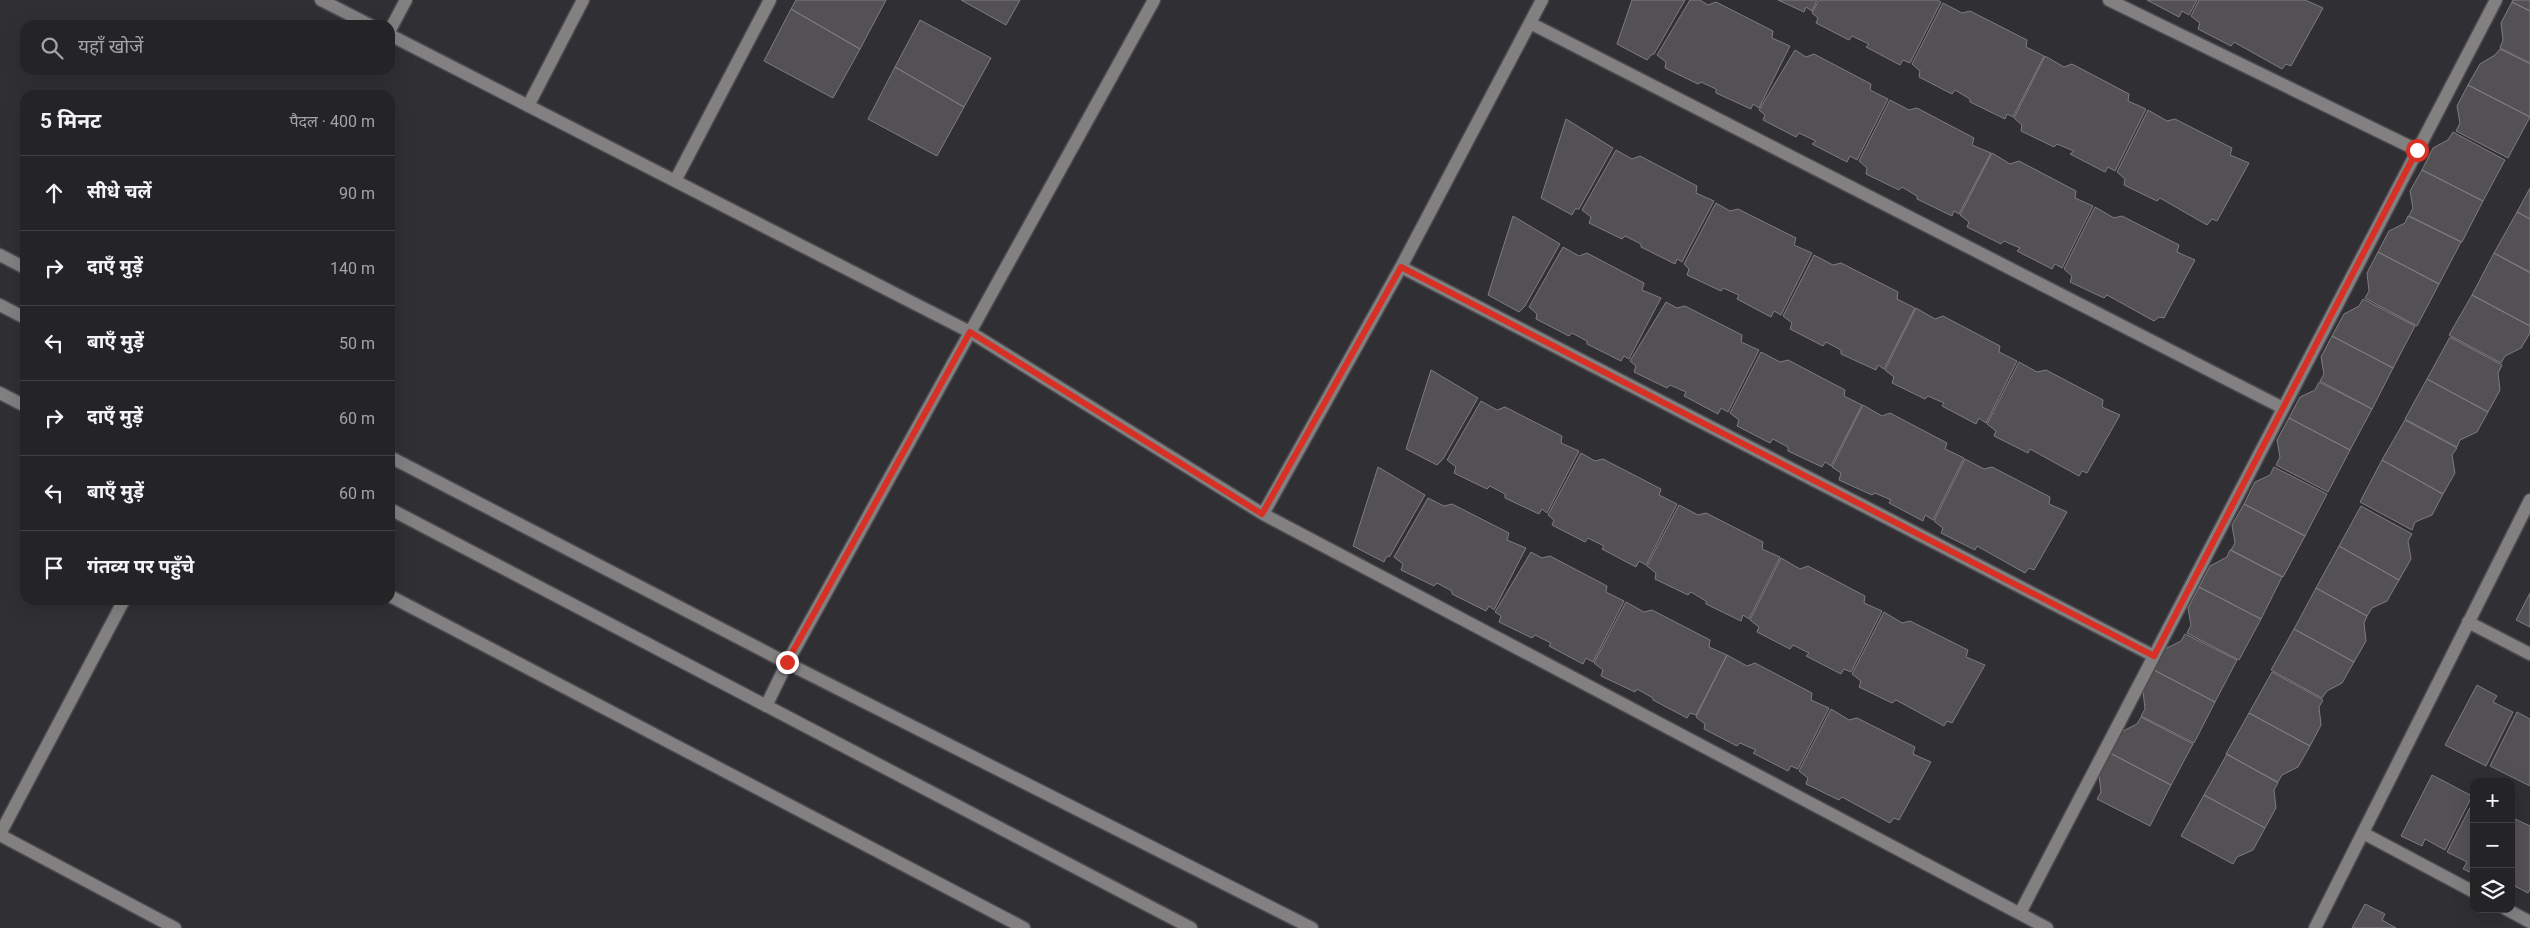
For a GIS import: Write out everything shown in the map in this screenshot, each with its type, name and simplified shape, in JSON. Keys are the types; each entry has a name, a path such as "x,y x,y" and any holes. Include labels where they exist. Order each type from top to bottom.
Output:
{"street":[{"path":"321,0 360,20"},
{"path":"395,21 406,0"},
{"path":"528,106 583,0"},
{"path":"675,180 770,0"},
{"path":"766,706 787,662 1154,0"},
{"path":"1262,514 1401,267 1542,0"},
{"path":"2109,0 2417,150"},
{"path":"2020,914 2496,0"},
{"path":"1530,23 2283,408"},
{"path":"395,38 970,332 1262,514 2047,928"},
{"path":"0,255 20,265"},
{"path":"1401,267 2154,656"},
{"path":"0,305 20,315"},
{"path":"0,393 20,403"},
{"path":"395,460 787,662 1312,928"},
{"path":"2315,928 2530,500"},
{"path":"395,513 1191,928"},
{"path":"395,599 1024,928"},
{"path":"121,605 0,834 175,928"},
{"path":"2468,622 2530,654"},
{"path":"2363,833 2470,890"},
{"path":"2513,913 2530,922"}],"building":[{"path":"796,0 886,0 860,49 791,9"},
{"path":"961,0 1020,0 1006,25"},
{"path":"1632,0 1685,0 1654,54 1647,60 1617,44"},
{"path":"1690,0 1700,0 1708,5 1716,2 1773,31 1772,38 1790,46 1759,108 1753,104 1751,109 1716,93 1716,89 1701,82 1698,84 1665,68 1666,62 1657,55"},
{"path":"1778,0 1817,0 1812,11 1806,7 1804,12"},
{"path":"1819,0 1937,0 1941,2 1910,63 1903,60 1900,65 1866,47 1869,44 1852,36 1849,40 1816,23 1818,18 1812,13"},
{"path":"2147,0 2197,0 2189,15 2182,11 2179,17"},
{"path":"2199,0 2305,0 2323,8 2291,66 2286,64 2282,69 2234,42 2231,46 2198,29 2200,23 2191,16"},
{"path":"2513,0 2530,0 2530,11 2512,2"},
{"path":"2512,2 2530,11 2530,63 2500,48 2503,40 2501,23"},
{"path":"1943,3 1962,13 1970,11 2027,40 2026,47 2044,56 2013,117 2007,114 2005,119 1970,102 1970,99 1955,90 1952,94 1919,77 1920,71 1912,64"},
{"path":"791,9 860,49 833,98 764,61"},
{"path":"920,20 991,58 964,107 895,67"},
{"path":"2500,49 2530,64 2530,117 2468,85 2480,64 2495,55"},
{"path":"1795,50 1806,57 1814,54 1871,84 1870,90 1888,99 1857,160 1850,156 1847,162 1812,144 1816,141 1799,133 1796,137 1763,120 1765,115 1759,110"},
{"path":"2045,56 2064,67 2072,64 2129,94 2128,101 2146,109 2115,171 2108,167 2105,172 2070,154 2074,151 2057,144 2054,147 2021,131 2022,125 2014,118"},
{"path":"895,67 964,107 937,156 868,119"},
{"path":"2468,85 2530,117 2508,158 2456,131 2460,123 2457,106"},
{"path":"1890,100 1909,110 1917,108 1974,138 1972,145 1991,153 1959,214 1954,211 1952,216 1917,199 1917,196 1902,187 1899,190 1866,174 1867,168 1859,161"},
{"path":"2148,110 2167,121 2175,119 2232,148 2230,155 2249,163 2217,221 2212,219 2207,225 2160,198 2157,201 2124,185 2125,179 2117,172"},
{"path":"1566,119 1613,148 1579,209 1575,209 1572,215 1541,198"},
{"path":"2453,132 2505,160 2483,201 2422,170 2433,148 2448,140"},
{"path":"1616,150 1632,159 1640,156 1697,186 1696,193 1714,201 1682,262 1677,259 1675,264 1641,247 1641,244 1625,236 1622,239 1589,223 1591,217 1582,210"},
{"path":"1992,153 2010,164 2019,161 2076,191 2075,198 2093,206 2062,268 2055,264 2052,269 2017,251 2020,248 2004,241 2001,244 1967,227 1969,222 1960,215"},
{"path":"2422,170 2483,201 2462,242 2409,216 2413,208 2410,191"},
{"path":"2530,188 2530,219 2517,212"},
{"path":"1716,203 1730,211 1738,209 1796,238 1794,245 1812,253 1781,315 1774,311 1771,317 1737,299 1739,295 1723,288 1721,291 1687,275 1689,269 1684,264"},
{"path":"2095,207 2114,218 2122,216 2179,245 2177,252 2195,260 2164,318 2159,317 2154,321 2107,295 2104,298 2070,282 2072,276 2064,269"},
{"path":"2517,212 2530,219 2530,272 2494,253"},
{"path":"1513,216 1560,244 1525,306 1519,312 1488,295"},
{"path":"2408,216 2461,242 2439,284 2378,252 2389,231 2405,223"},
{"path":"1563,247 1579,256 1587,253 1644,283 1642,290 1661,298 1629,359 1624,356 1621,361 1587,344 1587,341 1572,333 1569,336 1536,319 1537,314 1529,307"},
{"path":"2378,252 2439,284 2417,326 2365,298 2369,291 2367,273"},
{"path":"2494,253 2530,273 2530,326 2472,295"},
{"path":"1814,255 1833,265 1841,263 1898,292 1897,299 1915,308 1884,369 1878,365 1876,370 1841,354 1841,350 1826,342 1823,346 1790,329 1792,323 1783,316"},
{"path":"2472,295 2530,326 2530,333 2521,348 2505,356 2501,363 2449,335"},
{"path":"2363,299 2415,326 2393,368 2332,336 2344,314 2359,306"},
{"path":"1666,302 1677,308 1685,306 1742,335 1741,342 1759,350 1728,412 1721,408 1718,414 1684,396 1686,392 1670,385 1667,388 1634,372 1636,366 1630,361"},
{"path":"1916,308 1935,319 1943,316 2000,346 1999,352 2017,361 1986,423 1979,418 1976,424 1942,406 1944,403 1928,396 1925,399 1892,383 1894,377 1885,370"},
{"path":"2332,336 2393,368 2372,409 2320,381 2324,374 2321,357"},
{"path":"2450,337 2502,365 2498,373 2500,390 2488,412 2427,379"},
{"path":"1761,352 1780,362 1788,360 1845,390 1844,396 1862,405 1831,466 1825,462 1822,467 1788,451 1788,447 1773,439 1770,443 1737,426 1739,420 1730,413"},
{"path":"2019,362 2037,372 2046,370 2103,400 2102,407 2120,415 2087,473 2082,471 2079,476 2030,449 2028,453 1994,436 1996,431 1987,424"},
{"path":"1431,370 1478,398 1443,459 1437,465 1406,449"},
{"path":"2427,379 2488,412 2477,432 2460,440 2457,447 2405,419"},
{"path":"2319,382 2372,409 2350,450 2289,418 2300,397 2315,390"},
{"path":"1481,401 1497,410 1505,407 1562,436 1561,443 1579,451 1547,513 1542,509 1539,514 1505,498 1505,494 1490,486 1487,489 1454,473 1456,467 1447,460"},
{"path":"1863,405 1882,416 1890,413 1947,443 1945,449 1964,458 1933,520 1925,515 1923,521 1889,503 1891,500 1875,493 1872,495 1839,480 1841,473 1832,467"},
{"path":"2289,418 2350,450 2328,492 2276,465 2280,457 2277,440"},
{"path":"2405,420 2457,448 2452,455 2455,473 2443,494 2382,460"},
{"path":"1581,453 1595,461 1603,459 1661,489 1659,495 1677,504 1646,565 1639,561 1636,567 1602,549 1604,546 1588,538 1585,542 1552,525 1554,520 1548,515"},
{"path":"1965,459 1984,469 1992,467 2050,497 2049,504 2067,512 2034,570 2029,568 2025,573 1977,546 1975,550 1941,533 1943,528 1934,521"},
{"path":"2382,460 2443,494 2432,515 2415,522 2412,530 2360,502"},
{"path":"1378,467 1425,495 1390,556 1386,557 1384,562 1353,546"},
{"path":"2274,467 2327,494 2305,536 2244,504 2255,482 2270,475"},
{"path":"1428,498 1444,506 1452,504 1509,533 1507,540 1526,548 1494,610 1489,606 1486,611 1452,594 1452,591 1437,583 1434,586 1401,570 1403,564 1394,557"},
{"path":"2244,504 2305,536 2283,577 2231,550 2235,543 2232,525"},
{"path":"1679,505 1698,515 1706,513 1763,542 1762,549 1780,557 1749,619 1743,615 1741,621 1706,604 1706,601 1691,592 1688,595 1655,579 1656,573 1647,566"},
{"path":"2361,506 2412,534 2408,541 2411,559 2399,580 2339,546"},
{"path":"2339,546 2399,580 2387,601 2372,608 2367,616 2316,588"},
{"path":"2230,550 2282,577 2261,619 2199,587 2210,566 2227,557"},
{"path":"1531,552 1542,558 1550,556 1607,586 1606,592 1624,601 1593,662 1586,658 1583,664 1549,646 1551,643 1535,635 1532,638 1499,622 1501,616 1495,612"},
{"path":"1781,558 1800,569 1808,566 1865,596 1864,603 1882,611 1851,672 1844,669 1841,674 1806,656 1809,653 1793,645 1790,649 1757,632 1759,627 1750,620"},
{"path":"2199,587 2261,619 2239,660 2187,633 2191,625 2188,608"},
{"path":"2316,588 2367,616 2364,623 2366,641 2354,662 2294,629"},
{"path":"2530,593 2530,627 2516,620"},
{"path":"1626,602 1644,612 1652,610 1710,640 1709,647 1727,655 1696,715 1690,713 1687,718 1637,689 1635,692 1601,676 1603,670 1594,663"},
{"path":"1884,612 1902,623 1910,621 1968,650 1966,657 1985,665 1952,723 1947,721 1944,726 1896,700 1892,703 1859,687 1861,681 1852,674"},
{"path":"2294,629 2354,662 2342,683 2327,691 2322,698 2271,670"},
{"path":"2185,634 2237,660 2215,702 2154,670 2165,649 2181,641"},
{"path":"1727,655 1747,666 1755,663 1812,693 1811,700 1829,708 1798,769 1791,766 1788,771 1753,753 1756,750 1740,743 1737,746 1704,729 1705,724 1696,717"},
{"path":"2154,670 2215,702 2194,743 2141,716 2145,709 2143,691"},
{"path":"2272,672 2323,700 2319,707 2321,725 2310,746 2249,713"},
{"path":"2477,685 2497,696 2493,702 2513,712 2486,766 2445,745"},
{"path":"1831,709 1849,720 1857,718 1915,747 1913,754 1931,762 1899,820 1894,818 1890,823 1842,797 1839,800 1806,784 1808,778 1799,771"},
{"path":"2517,712 2530,719 2530,786 2490,766"},
{"path":"2249,713 2310,746 2298,767 2282,775 2278,782 2226,754"},
{"path":"2141,717 2193,744 2171,785 2110,753 2121,732 2137,724"},
{"path":"2110,753 2171,785 2150,826 2097,799 2101,792 2099,775"},
{"path":"2227,754 2278,783 2274,790 2276,808 2265,828 2204,795"},
{"path":"2432,775 2470,795 2470,800 2445,850 2425,839 2422,846 2401,836"},
{"path":"2204,795 2265,828 2253,850 2237,857 2233,864 2181,836"},
{"path":"2470,808 2470,872 2463,869 2467,862 2447,852"},
{"path":"2515,819 2530,826 2530,889 2528,893 2515,886"},
{"path":"2365,904 2385,914 2382,920 2396,928 2352,928"}],"route":[{"path":"787,662 970,332 1262,514 1401,267 2154,656 2417,150"}]}
